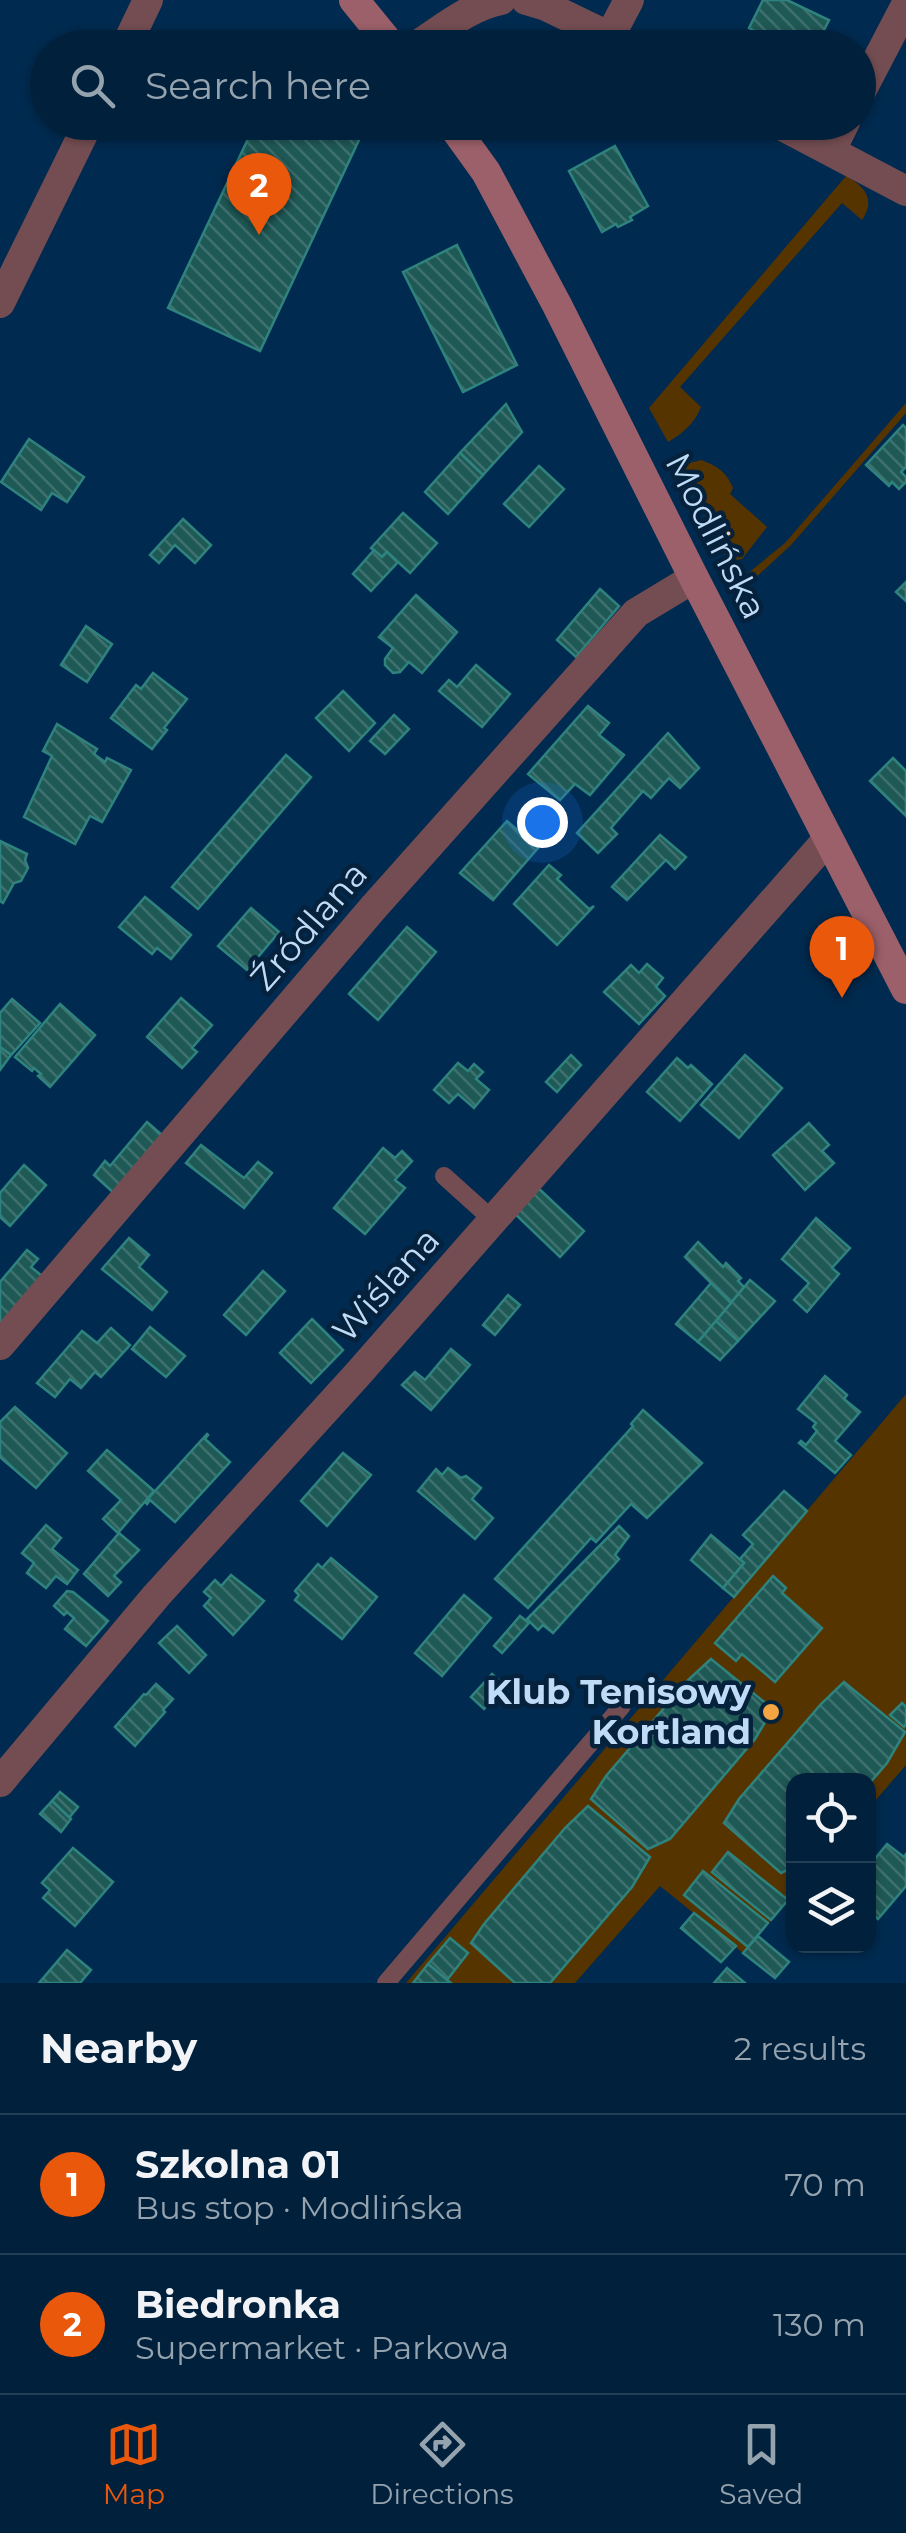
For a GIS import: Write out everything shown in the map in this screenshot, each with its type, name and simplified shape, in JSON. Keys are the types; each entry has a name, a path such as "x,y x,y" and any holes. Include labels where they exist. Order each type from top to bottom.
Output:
{"main road":[{"path":"354,0 379,30"},
{"name":"Modlińska","path":"463,140 486,172 557,305 906,990"}],"street":[{"path":"134,30 148,0"},
{"path":"442,30 488,2 501,0"},
{"path":"526,0 596,30"},
{"path":"623,30 629,0"},
{"path":"876,62 906,6"},
{"path":"0,303 79,140"},
{"path":"811,140 906,191"},
{"path":"831,150 836,140"},
{"name":"Źródlana","path":"0,1345 373,908 636,612 694,578"},
{"name":"Wiślana","path":"0,1782 156,1596 494,1221 828,838"}],"lane":[{"path":"444,1176 494,1221"},
{"path":"386,1983 622,1706"}],"shaded area":[{"path":"846,176 866,194 868,206 862,220 842,203 680,387 701,407 688,427 668,442 649,408"},
{"path":"906,403 906,413 791,545 753,580 747,574 785,543"},
{"path":"701,460 724,473 733,488 730,494 767,527 742,559 728,561 682,465"},
{"name":"Klub Tenisowy Kortland","path":"906,1394 906,1765 876,1800 876,1773 786,1773 786,1902 743,1953 660,1886 575,1983 406,1983"}],"building":[{"path":"763,0 787,0 829,20 824,30 749,28"},
{"path":"247,140 359,140 260,351 168,308"},
{"path":"615,146 648,206 630,217 632,220 602,232 569,171"},
{"path":"457,245 517,365 463,392 403,272"},
{"path":"506,404 522,432 483,475 460,453"},
{"path":"903,425 906,467 901,472 906,482 899,489 892,482 889,486 866,465"},
{"path":"29,439 84,477 67,502 52,493 41,510 1,482"},
{"path":"460,453 483,475 448,514 425,492"},
{"path":"539,466 564,489 529,527 504,504"},
{"path":"403,513 437,543 410,573 387,552 382,557 371,548"},
{"path":"183,519 211,545 195,563 175,545 159,563 150,555"},
{"path":"374,550 382,557 387,552 398,562 371,591 353,574"},
{"path":"906,582 906,601 896,592"},
{"path":"600,589 619,606 576,657 557,640"},
{"path":"416,595 457,632 422,673 409,662 400,672 393,673 385,659 393,648 379,637"},
{"path":"86,626 112,644 87,682 61,665"},
{"path":"476,665 510,694 482,727 439,691 449,680 457,687"},
{"path":"153,673 187,699 152,749 111,718 136,685 141,689"},
{"path":"343,691 375,723 349,751 316,718"},
{"path":"588,706 609,723 599,735 624,755 590,795 575,784 560,800 528,774"},
{"path":"394,715 409,729 385,754 370,741"},
{"path":"57,724 97,749 94,754 105,762 107,758 131,770 102,822 90,816 75,844 24,817 52,756 43,751"},
{"path":"668,733 699,768 680,788 669,778 651,798 643,791 611,828 617,834 598,853 577,833"},
{"path":"286,755 311,777 198,909 172,887"},
{"path":"893,758 906,771 906,816 870,781"},
{"path":"507,821 538,848 493,900 460,873"},
{"path":"660,835 686,857 675,869 666,860 627,900 612,887"},
{"path":"0,841 27,854 28,868 3,903 0,901"},
{"path":"549,865 561,875 557,879 589,909 594,906 557,945 514,904"},
{"path":"145,897 191,935 171,959 157,948 152,954 119,927"},
{"path":"251,908 279,932 247,970 218,946"},
{"path":"407,927 436,952 378,1020 349,994"},
{"path":"647,964 663,978 656,987 665,996 639,1024 604,992 631,965 639,973"},
{"path":"181,998 212,1025 192,1048 197,1052 182,1068 147,1037"},
{"path":"12,999 40,1023 11,1055 0,1047 0,1013"},
{"path":"60,1004 95,1035 50,1087 34,1068 32,1071 15,1057"},
{"path":"0,1047 11,1055 0,1070"},
{"path":"571,1055 581,1065 557,1092 546,1082"},
{"path":"745,1055 782,1088 739,1138 701,1105"},
{"path":"677,1058 712,1084 680,1121 647,1092"},
{"path":"458,1063 468,1071 474,1064 483,1072 476,1079 489,1090 474,1108 458,1094 449,1103 434,1090"},
{"path":"147,1122 163,1136 116,1195 94,1175 105,1161 110,1166"},
{"path":"809,1123 829,1145 822,1151 834,1163 805,1190 773,1155"},
{"path":"201,1145 244,1178 258,1162 272,1173 244,1208 186,1163"},
{"path":"383,1148 395,1158 402,1151 412,1161 395,1180 405,1188 365,1234 334,1208"},
{"path":"24,1165 46,1185 10,1226 0,1217 0,1193"},
{"path":"536,1186 584,1231 560,1257 513,1212"},
{"path":"816,1218 850,1248 832,1268 839,1274 807,1312 794,1300 809,1283 782,1259"},
{"path":"129,1238 149,1255 139,1267 167,1292 152,1310 102,1269"},
{"path":"698,1242 723,1267 726,1263 741,1278 738,1281 744,1287 731,1303 685,1257"},
{"path":"27,1250 38,1259 31,1267 42,1276 0,1324 0,1282"},
{"path":"263,1271 285,1291 246,1335 224,1315"},
{"path":"750,1280 775,1301 738,1341 716,1321"},
{"path":"711,1283 731,1303 698,1342 676,1324"},
{"path":"508,1295 520,1305 495,1335 483,1325"},
{"path":"312,1319 343,1350 311,1383 280,1353"},
{"path":"716,1321 738,1341 720,1360 698,1342"},
{"path":"150,1327 185,1356 166,1377 132,1349"},
{"path":"111,1328 130,1345 101,1377 95,1372 81,1388 70,1379 55,1397 37,1383 82,1331 97,1343"},
{"path":"451,1349 470,1365 431,1410 402,1385 415,1372 425,1380"},
{"path":"825,1376 860,1412 835,1441 851,1455 835,1473 799,1443 806,1445 817,1431 813,1427 816,1423 798,1409"},
{"path":"15,1407 67,1453 36,1488 0,1457 0,1422"},
{"path":"643,1410 702,1463 647,1518 631,1504 596,1542 591,1538 528,1608 495,1579 633,1426"},
{"path":"207,1434 205,1439 230,1462 175,1522 150,1500 145,1502"},
{"path":"107,1450 154,1491 118,1533 103,1519 121,1500 88,1471"},
{"path":"343,1453 371,1475 327,1526 301,1501"},
{"path":"448,1468 481,1488 472,1499 493,1518 475,1539 418,1491 436,1469 442,1475"},
{"path":"784,1491 807,1511 734,1597 723,1588 744,1563 740,1559 753,1544 743,1535"},
{"path":"46,1525 61,1538 52,1549 78,1570 67,1584 56,1576 46,1588 27,1573 34,1563 22,1553"},
{"path":"619,1526 629,1536 615,1555 619,1559 553,1633 543,1625 538,1630 527,1619"},
{"path":"119,1533 139,1550 114,1576 121,1582 108,1596 84,1574"},
{"path":"711,1535 744,1563 723,1588 691,1560"},
{"path":"331,1558 377,1597 342,1639 295,1600 299,1595 295,1591 318,1564 322,1568"},
{"path":"231,1575 264,1601 233,1635 204,1606 211,1598 204,1592 215,1580 221,1586"},
{"path":"773,1576 786,1588 782,1593 822,1628 775,1682 742,1654 736,1661 715,1643"},
{"path":"67,1591 108,1621 86,1646 65,1629 74,1618 54,1606"},
{"path":"464,1595 491,1618 442,1676 415,1653"},
{"path":"520,1616 529,1623 502,1653 494,1646"},
{"path":"177,1626 206,1655 189,1673 159,1643"},
{"path":"711,1659 773,1709 755,1739 670,1839 648,1849 591,1799 688,1680"},
{"path":"492,1674 505,1686 484,1709 471,1697"},
{"path":"844,1682 905,1732 876,1776 786,1773 786,1871 781,1873 724,1823 739,1799"},
{"path":"156,1684 173,1699 135,1746 115,1727"},
{"path":"902,1703 906,1707 904,1727 890,1715"},
{"path":"60,1792 78,1807 69,1818 52,1801"},
{"path":"52,1801 71,1819 61,1832 40,1814"},
{"path":"588,1806 650,1857 632,1887 550,1983 515,1983 471,1943 565,1828"},
{"path":"887,1844 904,1857 906,1854 906,1886 878,1919 876,1917 876,1858"},
{"path":"73,1848 113,1882 75,1926 43,1898 50,1890 42,1883"},
{"path":"728,1852 786,1902 771,1920 712,1872"},
{"path":"703,1871 768,1923 748,1947 684,1895"},
{"path":"694,1913 736,1946 721,1962 681,1928"},
{"path":"758,1936 789,1962 775,1978 743,1953"},
{"path":"450,1938 468,1953 447,1980 428,1964"},
{"path":"67,1950 91,1970 80,1983 39,1983"},
{"path":"428,1964 447,1980 451,1983 413,1983"},
{"path":"727,1968 745,1983 714,1983"}],"place":[{"name":"Biedronka","path":"259,235"},
{"name":"Szkolna 01","path":"842,998"},
{"name":"Klub Tenisowy Kortland","path":"771,1712"}]}
